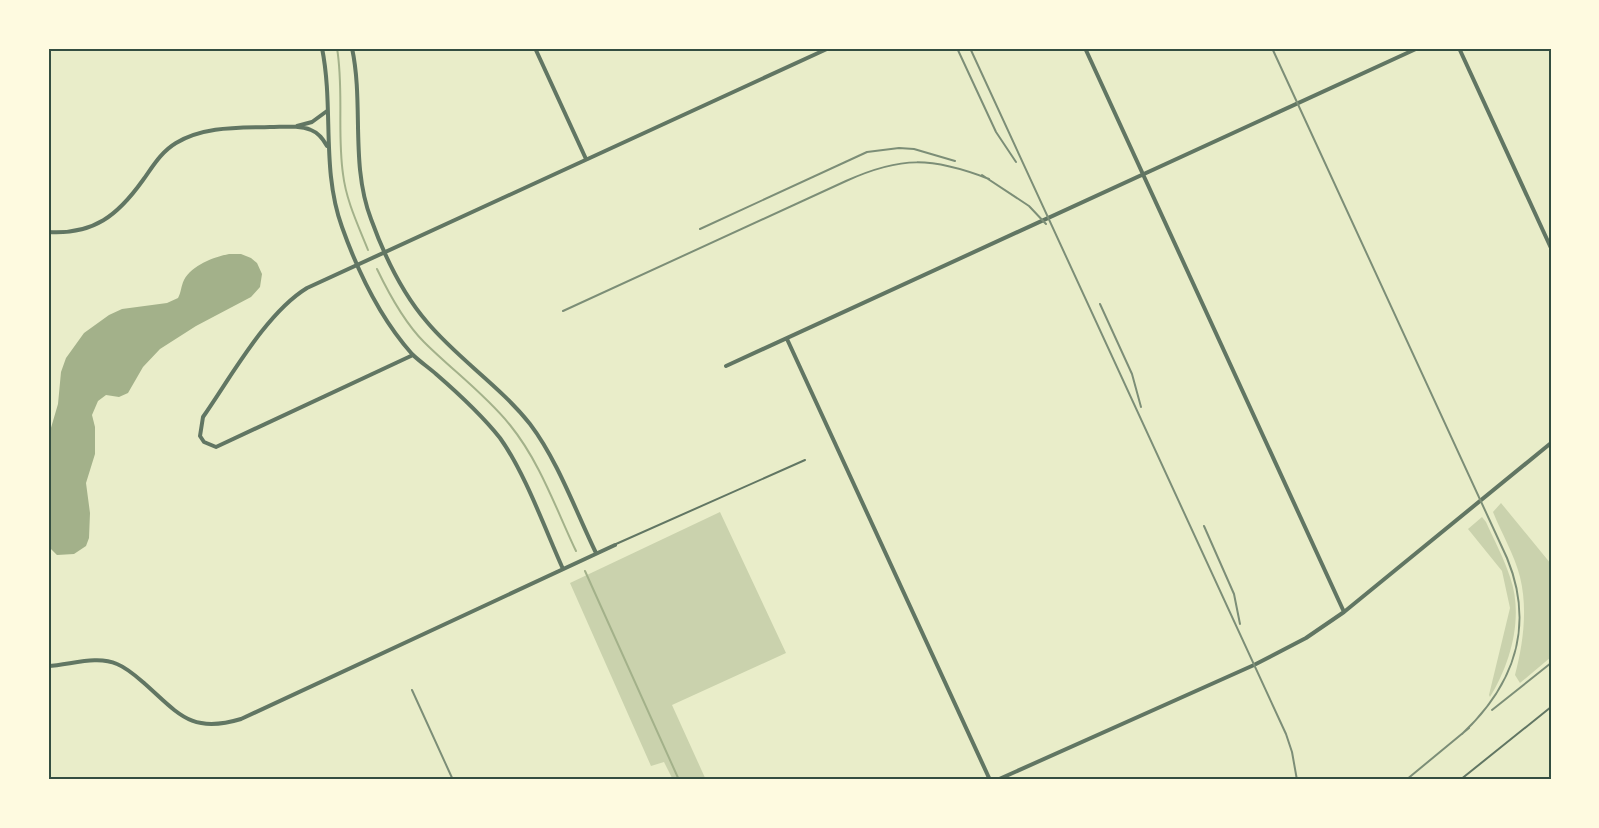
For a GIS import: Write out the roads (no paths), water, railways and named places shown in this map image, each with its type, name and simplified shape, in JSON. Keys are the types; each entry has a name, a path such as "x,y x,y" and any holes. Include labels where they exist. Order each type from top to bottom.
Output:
{"street":[{"path":"322,48 328,110 328,149 334,202 357,264 384,317 413,355 478,412 501,440 518,468 563,568"},
{"path":"352,48 361,181 370,218 385,252 405,293 427,322 513,404 531,426 552,460 596,554"},
{"path":"535,48 586,159"},
{"path":"413,355 216,447 204,442 200,436 203,417 283,305 307,288 829,48"},
{"path":"1085,48 1344,612"},
{"path":"726,366 1418,48"},
{"path":"1459,48 1551,248"},
{"path":"48,232 80,230 115,214 126,203 157,159 175,144 190,136 234,128 293,127 312,122 328,110"},
{"path":"293,127 317,133 328,149"},
{"path":"787,339 990,780"},
{"path":"998,780 1254,665 1306,638 1344,612 1551,443"},
{"path":"48,666 97,660 117,664 132,672 181,716 202,724 222,724 242,719 615,545"}],"lane":[{"path":"615,545 805,460"},
{"path":"1460,780 1551,707"}],"waterway":[{"path":"337,48 343,174 356,222 368,250"},
{"path":"377,269 410,326 490,403 521,439 547,486 576,551"},
{"path":"585,571 679,780"}],"railway":[{"path":"957,48 996,132 1016,162"},
{"path":"970,48 1286,734 1297,780"},
{"path":"1272,48 1507,558 1515,583 1519,607 1519,631 1514,653 1495,695 1462,734"},
{"path":"700,229 867,152 899,148 914,149 955,161"},
{"path":"563,311 846,181 884,167 917,162 933,163 989,179"},
{"path":"982,175 1029,206 1046,224"},
{"path":"1100,304 1132,374 1141,407"},
{"path":"1204,526 1234,594 1240,624"},
{"path":"1492,710 1551,663"},
{"path":"412,690 453,780"},
{"path":"1406,780 1469,728"}]}
